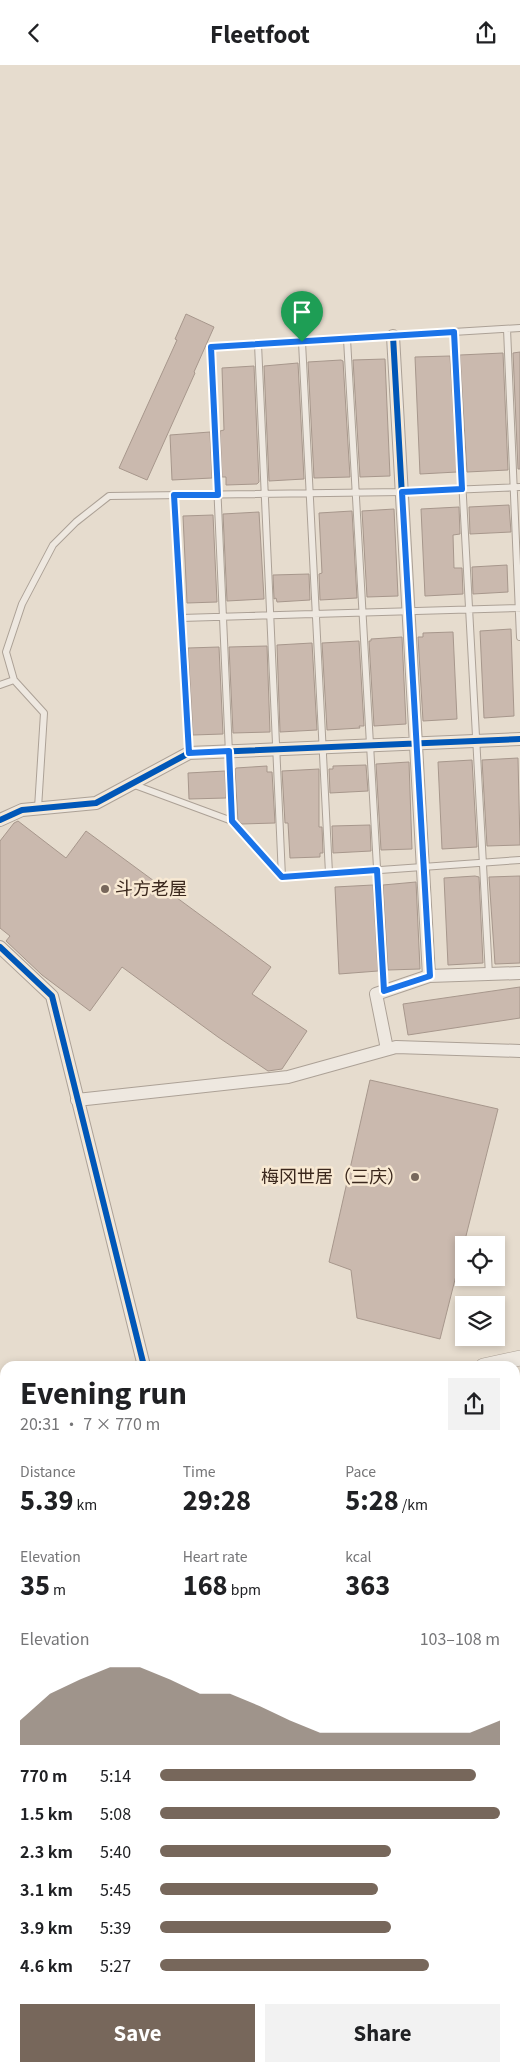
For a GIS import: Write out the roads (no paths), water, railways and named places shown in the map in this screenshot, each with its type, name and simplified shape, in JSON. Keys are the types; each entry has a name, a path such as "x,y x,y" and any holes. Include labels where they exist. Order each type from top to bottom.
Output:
{"street":[{"path":"393,336 430,976"},
{"path":"0,820 22,810 96,803 189,753 520,739"},
{"path":"0,947 52,996 143,1361"},
{"path":"387,1049 376,994 430,976 520,973"},
{"path":"77,1100 288,1077 396,1047 520,1051"},
{"path":"506,1361 520,1358"}],"lane":[{"path":"232,821 211,347 520,328"},
{"path":"508,329 517,487 520,637"},
{"path":"454,332 489,975"},
{"path":"347,339 384,991"},
{"path":"302,342 329,873"},
{"path":"258,344 282,877"},
{"path":"38,808 44,713 14,680 6,652 22,604 53,545 76,521 109,496 402,492 517,487"},
{"path":"174,495 189,753"},
{"path":"181,618 519,608"},
{"path":"0,685 14,680"},
{"path":"131,784 232,821 282,877"},
{"path":"282,877 520,860"}],"place":[{"name":"斗方老屋","path":"105,889"},
{"name":"梅冈世居（三庆）","path":"415,1177"}]}
